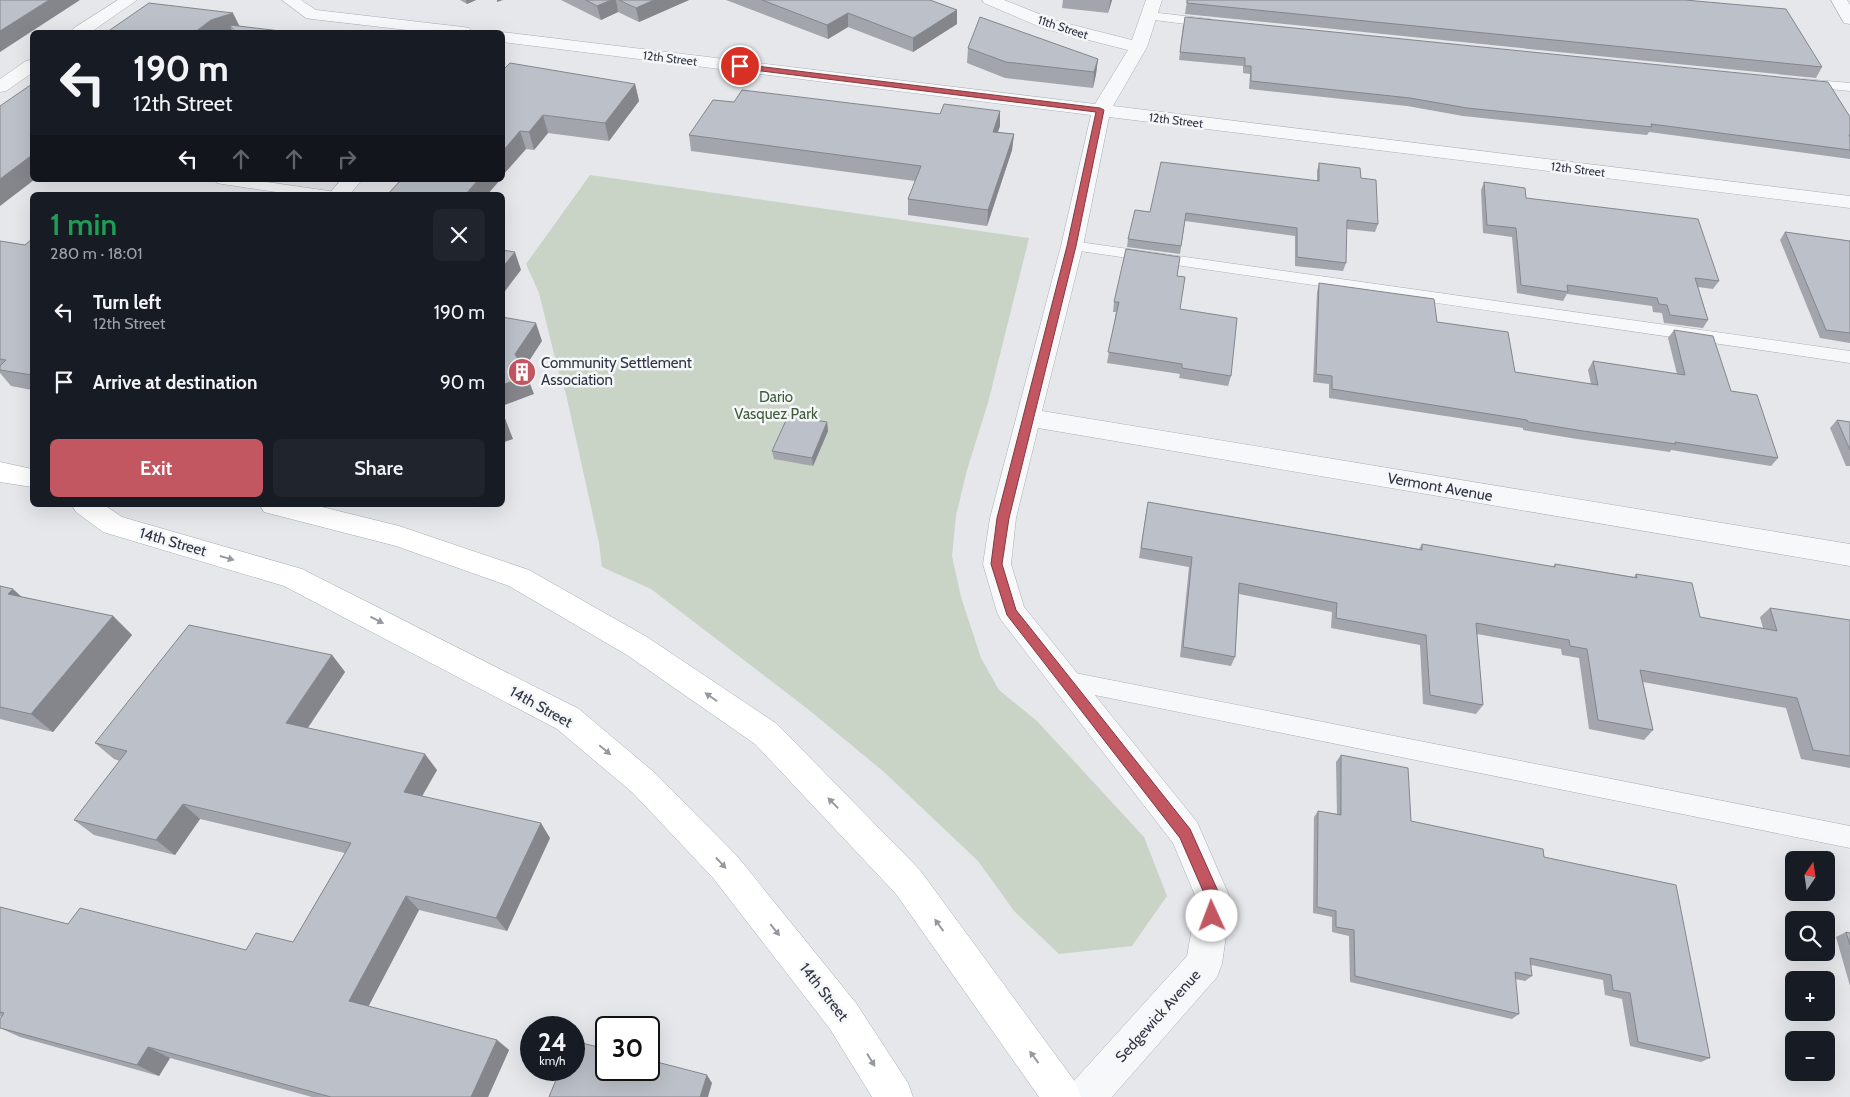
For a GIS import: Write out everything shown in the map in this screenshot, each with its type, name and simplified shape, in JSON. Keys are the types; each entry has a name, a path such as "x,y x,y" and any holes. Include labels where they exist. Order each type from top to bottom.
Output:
{"main road":[{"path":"0,472 30,478"},
{"name":"14th Street","path":"88,507 113,525 292,577 568,719 644,783 725,867 843,1016 894,1097"},
{"path":"281,507 399,536 520,578 637,646 766,734 908,882 1062,1097"}],"street":[{"path":"83,30 128,0"},
{"path":"290,0 312,14 446,30"},
{"name":"11th Street","path":"990,0 1051,25 1138,47"},
{"path":"1839,0 1850,19"},
{"name":"Sedgewick Avenue","path":"1086,1097 1204,964 1214,900 1185,833 1011,612 997,564 1003,518 1072,246 1100,110 1138,47 1152,8"},
{"name":"12th Street","path":"505,37 1850,202"},
{"path":"0,87 30,66"},
{"path":"341,192 350,182"},
{"name":"Vermont Avenue","path":"1029,418 1850,555"}],"lane":[{"path":"1152,8 1224,24"},
{"path":"1788,81 1850,87"},
{"path":"236,182 308,192"},
{"path":"1072,246 1850,358"},
{"path":"1065,680 1850,837"}],"green space":[{"name":"Dario Vasquez Park","path":"590,175 1029,238 988,403 967,470 956,516 952,556 961,597 981,658 999,690 1037,721 1144,837 1167,896 1132,946 1059,954 1014,911 978,861 884,772 809,710 651,589 602,567 599,543 566,394 558,370 539,293 526,264"}],"building":[{"path":"0,0 49,0 0,31"},
{"path":"586,0 611,0 597,6"},
{"path":"619,0 654,0 636,8"},
{"path":"762,0 930,0 957,10 913,38 848,13 827,25"},
{"path":"1187,0 1685,0 1786,9 1822,67 1187,3"},
{"path":"149,3 233,13 211,20 198,30 110,30"},
{"path":"980,17 1098,59 1094,72 1006,62 968,48"},
{"path":"1185,17 1828,82 1850,117 1850,150 1651,124 1652,127 1467,108 1410,98 1251,81 1251,66 1245,66 1245,58 1180,52"},
{"path":"230,25 272,30 234,30"},
{"path":"510,63 635,84 605,123 543,115 529,132 520,131 505,148 505,68"},
{"path":"30,85 30,156 0,179 0,106"},
{"path":"742,90 940,114 944,104 1000,111 993,132 1014,134 988,210 908,199 921,166 689,135 713,100 734,102"},
{"path":"1161,162 1319,181 1319,163 1360,168 1361,178 1376,180 1378,224 1347,220 1346,263 1297,257 1297,228 1186,213 1181,246 1128,239 1135,210 1150,212"},
{"path":"399,182 476,182 468,192 390,192"},
{"path":"1484,182 1525,188 1526,198 1698,219 1719,281 1695,278 1708,320 1670,315 1667,305 1659,304 1657,298 1567,285 1568,292 1521,285 1516,228 1487,225"},
{"path":"1785,232 1850,241 1850,333 1826,330"},
{"path":"0,241 25,245 30,241 30,375 0,370 0,366 6,360 0,359"},
{"path":"1126,249 1180,257 1177,276 1185,277 1180,309 1237,318 1231,376 1182,368 1182,364 1108,352 1119,302 1114,302"},
{"path":"505,250 515,252 505,264"},
{"path":"1319,283 1434,299 1437,322 1508,332 1515,372 1598,385 1593,361 1685,375 1674,330 1713,336 1731,391 1757,395 1778,458 1675,442 1676,444 1583,431 1528,422 1527,420 1332,389 1332,376 1316,374"},
{"path":"505,318 536,323 515,354 527,376 505,384"},
{"path":"788,416 827,422 812,458 772,451"},
{"path":"1837,420 1850,422 1850,450"},
{"path":"1148,502 1422,550 1422,544 1555,567 1555,564 1637,578 1636,574 1692,583 1700,617 1777,631 1770,608 1850,620 1850,756 1813,750 1797,698 1640,670 1653,730 1598,720 1587,649 1570,646 1569,640 1476,623 1483,705 1430,695 1426,635 1336,618 1337,603 1239,583 1235,657 1183,647 1192,557 1141,548"},
{"path":"0,586 13,589 8,594 113,616 31,714 0,707"},
{"path":"189,625 332,655 286,723 425,754 404,792 541,823 496,918 406,896 349,1001 497,1040 471,1097 331,1097 148,1047 137,1065 0,1028 0,1019 4,1013 0,1012 0,907 68,924 80,908 246,950 256,933 293,942 351,843 183,804 156,840 74,820 127,751 95,743"},
{"path":"1341,755 1408,768 1411,821 1543,849 1544,857 1676,885 1710,1058 1638,1042 1630,993 1613,990 1611,975 1530,958 1532,976 1515,972 1519,1014 1355,976 1354,930 1336,927 1336,911 1317,907 1318,811 1341,815"},
{"path":"1846,932 1850,933 1850,945"},
{"path":"585,1044 595,1046 595,1081 660,1081 660,1063 707,1075 700,1097 549,1097 556,1081 585,1081"}],"place":[{"name":"Community Settlement Association","path":"522,372"}],"route":[{"path":"740,66 1100,110 1072,246 1003,518 997,564 1011,612 1185,833 1214,900 1212,916"}]}
